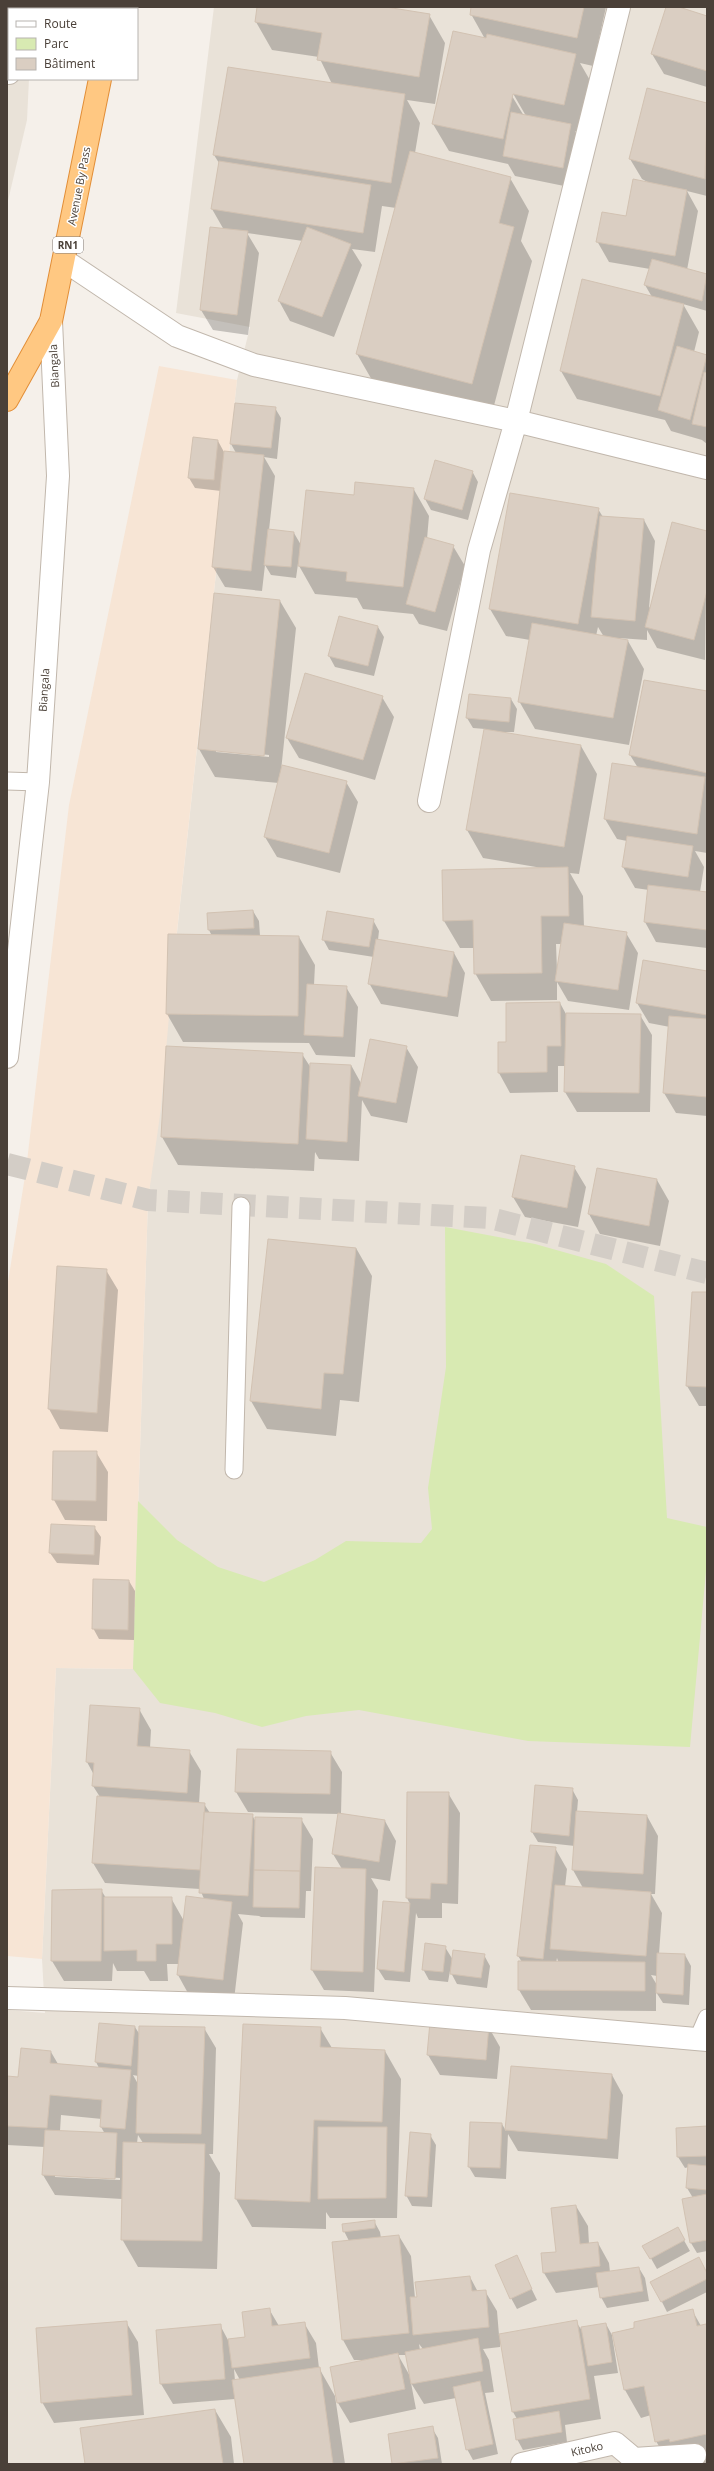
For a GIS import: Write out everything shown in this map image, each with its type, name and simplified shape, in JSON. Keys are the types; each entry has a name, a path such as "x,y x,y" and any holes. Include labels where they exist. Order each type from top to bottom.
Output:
{"highway":[{"name":"Avenue By Pass","path":"7,399 51,321 65,261 100,80"}],"street":[{"path":"429,801 479,550 516,421 619,7"},
{"path":"65,261 177,336 254,365 516,421 707,468"},
{"name":"Biangala","path":"7,1057 38,782 58,476 51,321"},
{"path":"7,1998 345,2008 703,2039"},
{"name":"Kitoko","path":"522,2464 615,2443 634,2459 695,2455"}],"lane":[{"path":"7,781 38,782"},
{"path":"234,1470 241,1206"},
{"path":"703,2039 707,2018"}],"shaded area":[{"path":"7,7 33,7 8,8 8,80 29,80 27,120 7,205"},
{"path":"214,7 707,7 707,2464 7,2464 7,2010 45,2013 42,1959 56,1668 133,1669 148,1200 237,380 250,327 176,313"},
{"path":"159,366 237,380 174,959 161,1108 148,1200 133,1669 56,1668 42,1959 7,1956 7,1288 26,1170 69,805"}],"green space":[{"path":"445,1227 535,1244 606,1264 654,1296 667,1518 707,1527 707,1560 690,1747 528,1741 359,1710 306,1716 262,1727 215,1713 160,1703 133,1669 138,1501 177,1540 218,1567 264,1582 315,1560 346,1541 421,1543 432,1529 428,1488 446,1367"}],"building":[{"path":"257,7 386,7 430,14 419,77 317,60 322,33 255,22"},
{"path":"471,7 584,7 577,38 470,15"},
{"path":"666,7 679,7 707,16 707,71 651,54"},
{"path":"453,31 486,38 487,34 576,54 564,105 513,94 503,139 432,124"},
{"path":"228,67 405,94 391,183 213,155"},
{"path":"647,88 707,103 705,179 629,159"},
{"path":"511,112 571,124 563,168 503,156"},
{"path":"410,151 511,177 499,223 514,227 472,384 356,354"},
{"path":"219,161 371,185 363,233 211,209"},
{"path":"633,179 687,190 675,256 596,242 602,212 626,216"},
{"path":"210,227 248,231 237,315 200,310"},
{"path":"307,227 351,244 322,317 278,301"},
{"path":"652,259 707,274 702,301 644,285"},
{"path":"582,279 684,304 660,396 560,371"},
{"path":"677,346 707,355 690,420 658,410"},
{"path":"704,372 707,373 707,427 692,424"},
{"path":"235,403 276,407 271,448 230,444"},
{"path":"193,437 218,440 214,480 188,478"},
{"path":"224,451 264,455 251,571 212,567"},
{"path":"435,460 473,471 462,510 424,499"},
{"path":"355,482 414,488 403,587 346,581 347,572 298,566 306,490 354,495"},
{"path":"510,493 599,508 578,624 489,609"},
{"path":"600,516 644,519 635,621 591,617"},
{"path":"672,522 707,531 707,591 694,640 645,627"},
{"path":"268,529 294,532 291,567 264,565"},
{"path":"425,537 454,545 435,612 406,604"},
{"path":"214,593 280,600 264,756 198,749"},
{"path":"339,616 378,626 368,666 328,656"},
{"path":"532,623 628,640 613,718 518,702"},
{"path":"305,673 383,696 363,760 286,738"},
{"path":"644,680 707,691 707,773 629,755"},
{"path":"469,694 511,698 509,722 466,718"},
{"path":"484,729 581,745 564,847 466,830"},
{"path":"612,763 705,777 697,834 604,819"},
{"path":"282,765 347,781 329,853 264,837"},
{"path":"627,836 693,846 688,877 622,867"},
{"path":"568,867 569,916 541,916 542,973 474,974 473,920 443,921 442,870"},
{"path":"648,885 707,892 707,930 644,922"},
{"path":"253,910 254,928 208,930 207,913"},
{"path":"327,911 374,919 369,947 322,940"},
{"path":"564,923 627,932 618,990 555,981"},
{"path":"168,934 299,936 298,1016 166,1014"},
{"path":"376,939 454,952 447,997 368,984"},
{"path":"643,960 707,971 707,1015 636,1003"},
{"path":"307,984 347,986 343,1037 304,1035"},
{"path":"560,1002 561,1046 547,1046 547,1072 498,1073 498,1042 506,1042 506,1003"},
{"path":"566,1013 641,1014 639,1093 564,1092"},
{"path":"669,1016 707,1019 707,1097 663,1093"},
{"path":"370,1039 407,1046 396,1103 358,1096"},
{"path":"166,1046 303,1053 298,1144 161,1137"},
{"path":"310,1063 351,1065 347,1142 306,1139"},
{"path":"521,1155 575,1166 567,1208 512,1197"},
{"path":"597,1168 657,1179 649,1226 588,1214"},
{"path":"268,1239 356,1248 343,1374 324,1373 321,1409 250,1401"},
{"path":"57,1266 107,1269 97,1413 48,1409"},
{"path":"692,1292 707,1292 707,1387 686,1386"},
{"path":"53,1451 97,1451 96,1501 52,1500"},
{"path":"51,1524 95,1526 94,1555 49,1553"},
{"path":"93,1579 129,1580 128,1630 92,1629"},
{"path":"90,1705 140,1708 137,1746 190,1750 187,1793 92,1786 94,1763 86,1762"},
{"path":"237,1749 331,1751 330,1794 235,1792"},
{"path":"535,1785 573,1788 569,1836 531,1832"},
{"path":"407,1792 449,1792 447,1884 431,1883 430,1899 406,1898"},
{"path":"97,1796 205,1803 200,1870 92,1863"},
{"path":"576,1811 647,1815 643,1874 572,1870"},
{"path":"204,1812 253,1814 248,1896 199,1893"},
{"path":"338,1813 385,1820 379,1862 332,1854"},
{"path":"255,1817 302,1818 300,1871 254,1870"},
{"path":"530,1845 556,1847 543,1959 517,1956"},
{"path":"315,1867 366,1869 363,1972 311,1970"},
{"path":"254,1870 300,1871 299,1908 253,1907"},
{"path":"555,1885 651,1892 646,1956 550,1949"},
{"path":"102,1889 101,1961 51,1961 52,1890"},
{"path":"186,1896 232,1902 223,1980 177,1975"},
{"path":"104,1897 172,1897 172,1944 156,1944 156,1961 137,1961 137,1950 104,1951"},
{"path":"383,1901 410,1903 404,1972 377,1969"},
{"path":"425,1943 446,1946 443,1972 422,1970"},
{"path":"453,1950 485,1954 481,1978 450,1974"},
{"path":"657,1953 685,1954 683,1995 656,1993"},
{"path":"518,1961 645,1962 645,1991 518,1990"},
{"path":"430,2022 489,2025 486,2060 427,2055"},
{"path":"99,2023 135,2026 131,2066 95,2062"},
{"path":"243,2024 321,2027 320,2047 385,2050 382,2122 314,2120 310,2202 235,2199"},
{"path":"139,2026 205,2027 201,2134 136,2133"},
{"path":"21,2048 51,2051 50,2063 131,2070 125,2129 100,2127 102,2100 50,2095 47,2128 7,2126 7,2076 18,2077"},
{"path":"511,2066 612,2074 607,2139 505,2130"},
{"path":"470,2122 502,2123 500,2168 468,2167"},
{"path":"707,2126 707,2156 677,2157 676,2128"},
{"path":"318,2127 387,2127 386,2198 318,2199"},
{"path":"45,2130 117,2133 115,2179 42,2175"},
{"path":"410,2132 431,2134 427,2197 405,2196"},
{"path":"123,2142 205,2144 202,2241 121,2240"},
{"path":"688,2164 707,2166 707,2190 686,2188"},
{"path":"707,2194 707,2240 690,2243 682,2199"},
{"path":"576,2205 580,2244 598,2242 600,2266 543,2273 541,2253 556,2252 551,2208"},
{"path":"375,2220 375,2228 343,2232 342,2224"},
{"path":"678,2227 685,2240 650,2259 642,2246"},
{"path":"399,2235 409,2333 342,2340 332,2242"},
{"path":"517,2255 532,2289 510,2299 495,2265"},
{"path":"699,2257 707,2273 707,2279 661,2302 650,2282"},
{"path":"639,2267 643,2291 600,2298 596,2273"},
{"path":"470,2276 472,2291 486,2290 489,2327 413,2335 410,2297 417,2297 415,2282"},
{"path":"270,2308 272,2326 305,2322 310,2358 232,2368 228,2339 245,2337 242,2312"},
{"path":"693,2309 697,2326 706,2324 707,2329 707,2434 670,2442 669,2439 655,2442 644,2386 624,2390 612,2333 634,2328 634,2322"},
{"path":"577,2320 590,2399 512,2412 499,2334"},
{"path":"127,2321 132,2395 41,2403 36,2328"},
{"path":"606,2323 612,2362 588,2366 581,2327"},
{"path":"221,2324 225,2379 160,2384 156,2330"},
{"path":"478,2338 483,2371 411,2384 405,2352"},
{"path":"398,2353 405,2389 337,2403 330,2367"},
{"path":"320,2367 333,2464 244,2464 232,2380"},
{"path":"480,2381 493,2444 466,2450 453,2387"},
{"path":"215,2409 223,2464 85,2464 80,2428"},
{"path":"559,2411 562,2432 516,2440 513,2419"},
{"path":"433,2426 438,2458 392,2464 388,2434"}],"tunnel":[{"path":"7,1164 148,1200 490,1218 707,1273"}]}
